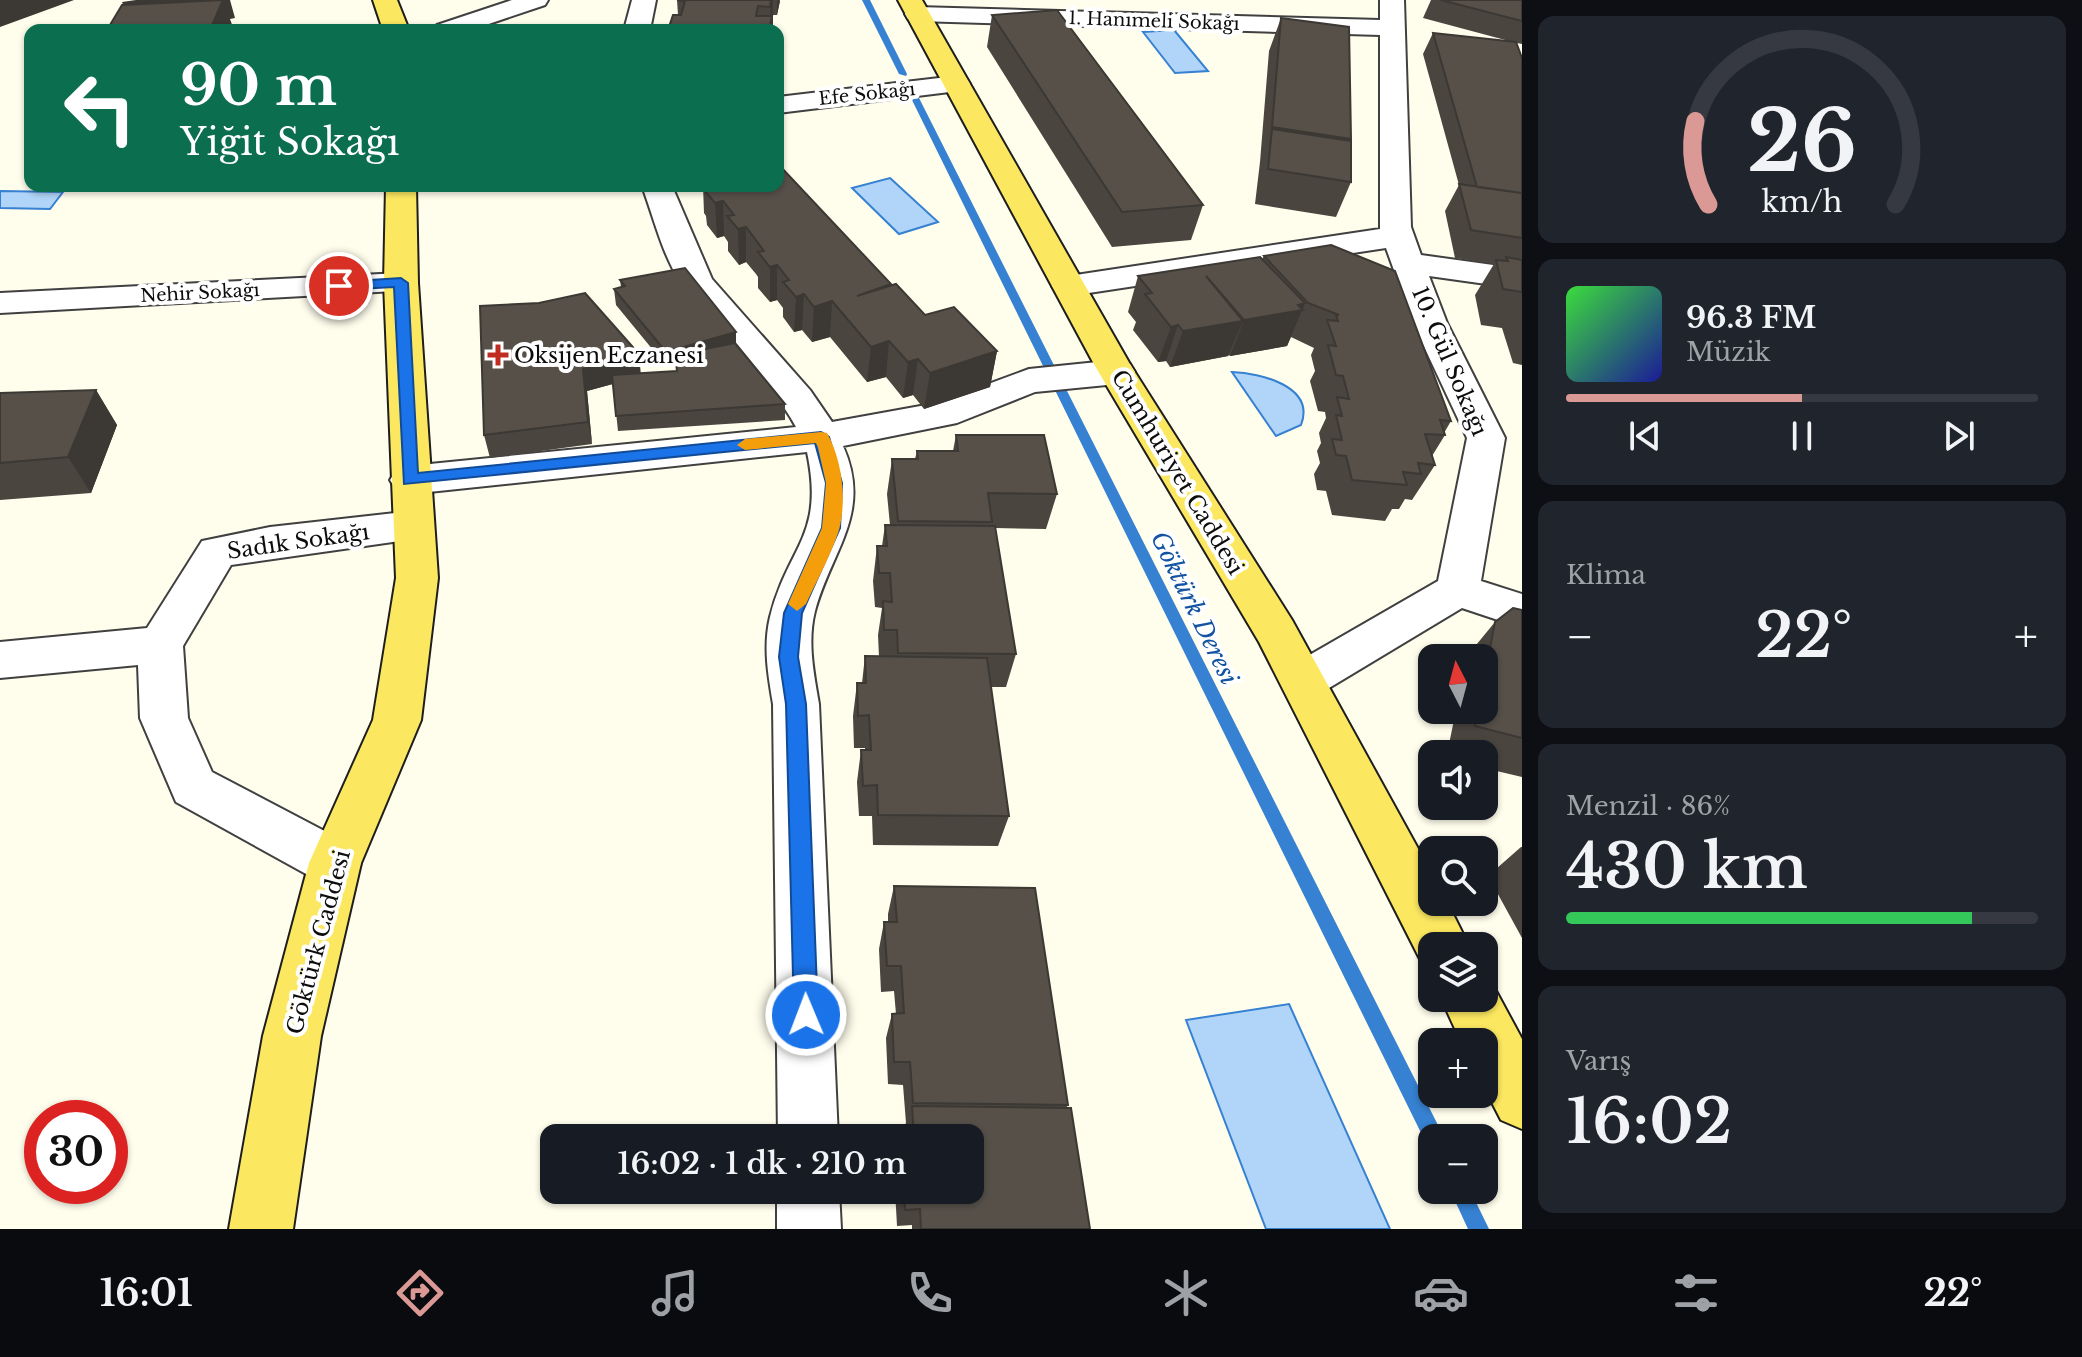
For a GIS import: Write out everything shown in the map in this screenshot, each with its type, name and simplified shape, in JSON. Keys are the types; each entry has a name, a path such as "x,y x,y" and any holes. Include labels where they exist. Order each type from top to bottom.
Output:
{"main road":[{"path":"385,0 394,24"},
{"name":"Cumhuriyet Caddesi","path":"913,7 1117,372 1276,632 1435,932"},
{"name":"Göktürk Caddesi","path":"261,1229 292,1036 335,863 397,720 417,578 401,283 401,192"},
{"path":"1476,1012 1522,1099"}],"street":[{"path":"464,24 536,0"},
{"path":"638,24 644,0"},
{"name":"1. Hanımeli Sokağı","path":"913,7 1392,14"},
{"name":"10. Gül Sokağı","path":"1392,14 1395,211 1404,249 1430,323 1486,438 1458,590"},
{"name":"Efe Sokağı","path":"784,104 956,84"},
{"path":"659,192 696,281 813,417 834,483 831,528 793,613 788,657 796,704 808,1124"},
{"path":"1069,286 1404,249 1522,279"},
{"name":"Nehir Sokağı","path":"0,303 401,283"},
{"path":"410,480 821,437 944,414 1029,381 1117,372"},
{"name":"Sadık Sokağı","path":"160,645 217,552 270,542 413,526"},
{"path":"1303,681 1458,590 1522,611"},
{"path":"0,660 160,645 164,718 194,787 335,863"},
{"path":"808,1204 809,1229"}],"water":[{"path":"1174,30 1208,71 1175,73 1143,32"},
{"path":"890,178 938,222 899,234 852,188"},
{"path":"0,191 63,192 50,209 0,208"},
{"path":"1232,372 1270,379 1293,391 1300,400 1303,412 1301,425 1276,436"},
{"path":"1289,1004 1390,1229 1266,1229 1186,1020"}],"building":[{"path":"223,0 213,24 111,24 122,5"},
{"path":"677,0 771,0 770,7 758,6 756,16 772,16 770,24 670,24 673,15 681,15 685,1"},
{"path":"1441,0 1522,0 1522,21"},
{"path":"1057,10 1203,205 1122,212 992,15"},
{"path":"1281,18 1349,27 1351,139 1272,127"},
{"path":"1433,33 1516,42 1522,58 1522,193 1477,187"},
{"path":"1272,129 1351,141 1351,182 1268,169"},
{"path":"784,170 891,284 857,296 896,284 925,315 954,307 997,351 930,373 918,359 908,362 889,341 871,347 832,301 814,307 804,294 796,297 783,282 789,280 777,265 770,267 758,252 764,251 746,227 738,229 727,216 734,215 723,201 715,203 706,192 784,192"},
{"path":"1459,184 1522,193 1522,238 1471,230"},
{"path":"1331,245 1395,271 1451,421 1440,420 1445,435 1425,434 1435,465 1418,463 1421,474 1403,472 1407,485 1352,480 1346,456 1336,455 1332,439 1342,440 1336,415 1342,416 1337,397 1349,399 1343,376 1336,375 1328,345 1336,346 1327,320 1338,321 1336,315 1339,315 1308,303 1264,256"},
{"path":"1260,257 1305,303 1298,305 1303,310 1244,320 1206,276 1243,321 1183,331 1178,325 1171,327 1145,294 1152,293 1138,276"},
{"path":"1506,257 1522,260 1522,292 1503,289 1496,260 1508,261"},
{"path":"685,268 736,332 666,352 614,289 625,286 620,280"},
{"path":"585,293 639,354 583,369 588,422 484,435 480,306 539,303"},
{"path":"735,343 785,404 616,416 612,375 677,371 675,355"},
{"path":"96,390 68,457 0,463 0,393"},
{"path":"956,435 1044,435 1057,494 988,493 992,522 898,521 892,459 918,459 917,451 958,451"},
{"path":"885,525 995,526 1016,654 898,653 897,630 884,630 883,601 892,602 890,573 879,573 877,546 887,546"},
{"path":"1513,608 1522,610 1522,738 1475,726 1498,724 1498,644 1491,644 1495,622"},
{"path":"865,656 987,658 1009,816 878,815 877,785 863,786 861,750 871,750 869,715 858,716 857,683 866,683"},
{"path":"894,886 1035,888 1068,1105 913,1103 910,1062 894,1062 892,1014 904,1013 901,966 887,966 884,922 897,922"},
{"path":"912,1106 1071,1108 1090,1229 921,1229 920,1209 905,1210 905,1204 984,1204 984,1124 913,1124"}],"waterway":[{"name":"Göktürk Deresi","path":"866,0 903,74"},
{"name":"Göktürk Deresi","path":"915,98 1427,1124"},
{"name":"Göktürk Deresi","path":"1467,1204 1479,1229"}],"slow traffic":[{"path":"745,445 821,437 826,447 834,483 831,528 797,604"}],"place":[{"name":"Oksijen Eczanesi","path":"498,355"}],"route":[{"path":"339,286 401,283 410,480 821,437 834,483 831,528 793,613 788,657 796,704 806,1015"}]}
